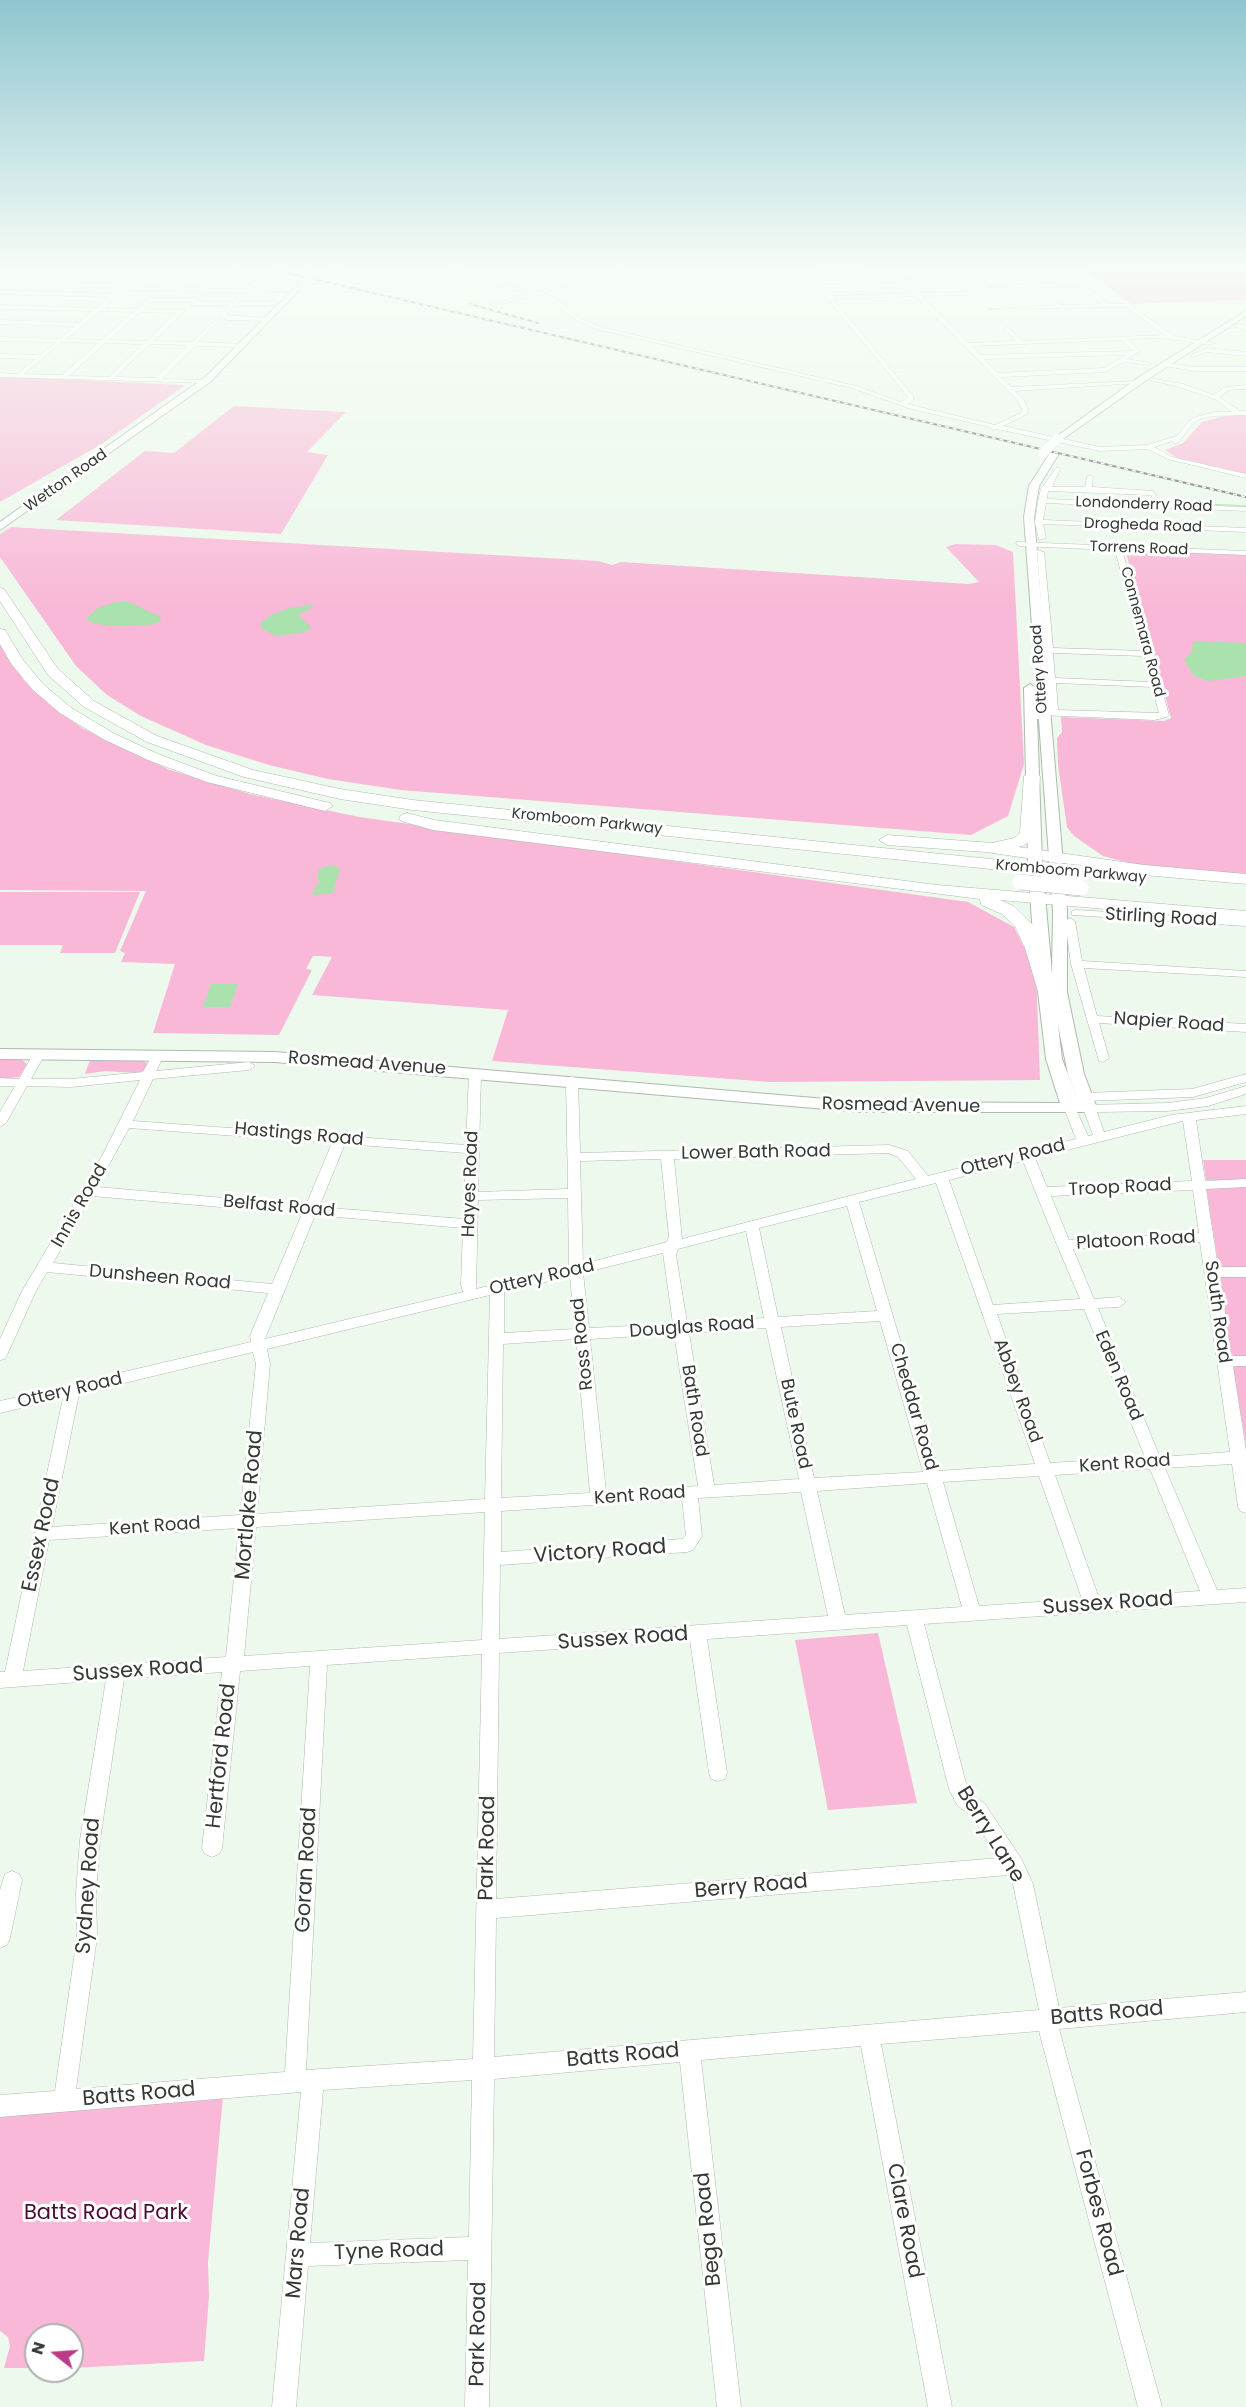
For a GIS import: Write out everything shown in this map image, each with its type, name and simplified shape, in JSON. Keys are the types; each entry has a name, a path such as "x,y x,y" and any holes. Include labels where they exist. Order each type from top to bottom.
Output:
{"highway":[{"name":"Kromboom Parkway","path":"0,592 47,664 62,682 106,715 152,739 228,768 300,786 379,801 509,814 1246,902"},
{"name":"Kromboom Parkway","path":"0,633 29,677 50,698 82,722 133,749 194,773 264,793 407,818 1020,874"},
{"path":"509,814 1003,845 1024,839 1028,834 1032,776"},
{"path":"407,818 433,825 937,890 1037,899 1066,911 1069,907 1246,916"},
{"path":"944,843 1056,856 1144,870 1246,879"},
{"name":"Kromboom Parkway","path":"1081,881 1246,887"},
{"path":"937,890 985,900 1015,915 1023,924 1034,948 1048,995"}],"main road":[{"name":"Wetton Road","path":"0,527 205,382"},
{"name":"Ottery Road","path":"1061,440 1147,382"},
{"name":"Ottery Road","path":"1021,497 1030,473 1061,440 1136,383"},
{"name":"Wetton Road","path":"0,522 131,434"},
{"name":"Ottery Road","path":"1048,454 1032,492 1029,517 1034,544 1050,711 1056,856 1066,911 1059,992 1074,1066 1086,1102"},
{"name":"Ottery Road","path":"1018,513 1034,544 1028,647 1037,899 1054,1059 1067,1103"},
{"name":"Rosmead Avenue","path":"0,1054 275,1057 572,1080 861,1107 1086,1102"}],"street":[{"path":"834,382 901,404 1090,450 1149,448 1161,450 1176,460 1246,476"},
{"path":"899,382 911,397 911,400 901,404"},
{"path":"994,427 1026,411 1020,399 1003,382"},
{"path":"1168,382 1185,386 1219,399 1235,410"},
{"path":"1112,383 1122,385 1125,391"},
{"path":"1010,389 1136,383"},
{"path":"1216,396 1227,388 1246,387"},
{"path":"1161,450 1176,441 1193,421 1235,410 1246,412"},
{"path":"1005,413 1015,415 1015,418"},
{"path":"1149,448 1180,437"},
{"path":"1032,750 1036,746 1036,713 1050,711 1051,681 1034,544 1044,489 1048,488 1057,469"},
{"path":"1088,489 1090,477"},
{"path":"1048,488 1153,493 1160,506"},
{"name":"Londonderry Road","path":"1042,501 1246,509"},
{"path":"1223,508 1238,544"},
{"name":"Drogheda Road","path":"1039,522 1238,544 1246,530"},
{"name":"Torrens Road","path":"1034,544 1118,548 1238,544"},
{"name":"Connemara Road","path":"1050,711 1162,716 1164,713 1118,548"},
{"path":"1048,650 1147,654"},
{"path":"1051,681 1156,685"},
{"path":"1066,911 1077,964 1103,1058"},
{"name":"Stirling Road","path":"1066,911 1246,923"},
{"path":"1077,964 1246,974"},
{"name":"Napier Road","path":"1092,1019 1246,1028"},
{"path":"0,1123 39,1054"},
{"name":"Innis Road","path":"0,1355 29,1291 89,1191 158,1055"},
{"path":"0,1082 55,1083 249,1066"},
{"name":"Hayes Road","path":"471,1295 468,1286 475,1072"},
{"path":"1086,1102 1186,1094 1221,1087 1246,1078"},
{"name":"Ross Road","path":"572,1080 576,1270 599,1499"},
{"path":"1086,1102 1168,1107 1208,1102 1246,1090"},
{"name":"Ottery Road","path":"0,1407 576,1270 1100,1137 1086,1102"},
{"name":"Ottery Road","path":"1067,1103 1083,1140"},
{"path":"1100,1137 1189,1116 1246,1110"},
{"name":"South Road","path":"1189,1116 1225,1361 1242,1457 1246,1507"},
{"name":"Hastings Road","path":"125,1124 472,1149"},
{"name":"Mortlake Road","path":"233,1665 263,1364 257,1336 340,1138"},
{"name":"Lower Bath Road","path":"575,1157 888,1149 903,1154 924,1180"},
{"name":"Bath Road","path":"667,1155 676,1235 669,1255 707,1491"},
{"name":"Eden Road","path":"1027,1155 1211,1597"},
{"name":"Abbey Road","path":"941,1176 1093,1606"},
{"name":"Troop Road","path":"1042,1192 1246,1183"},
{"name":"Belfast Road","path":"89,1191 470,1224"},
{"path":"471,1196 576,1192"},
{"name":"Cheddar Road","path":"852,1200 973,1614"},
{"name":"Bute Road","path":"751,1225 838,1623"},
{"name":"Platoon Road","path":"1064,1245 1207,1237"},
{"name":"Dunsheen Road","path":"44,1267 277,1289"},
{"path":"1212,1272 1246,1272"},
{"name":"Park Road","path":"477,2407 497,1289"},
{"path":"988,1310 1119,1302"},
{"name":"Douglas Road","path":"497,1340 886,1316"},
{"path":"1225,1361 1246,1361"},
{"name":"Essex Road","path":"6,1680 42,1534 72,1390"},
{"name":"Kent Road","path":"42,1534 1242,1457"},
{"name":"Victory Road","path":"493,1558 687,1545 694,1536 689,1492"},
{"name":"Sussex Road","path":"6,1680 1246,1595"},
{"name":"Berry Lane","path":"914,1618 958,1790 964,1799 978,1810 1015,1866 1029,1907 1050,2019"},
{"path":"698,1634 718,1773"},
{"name":"Goran Road","path":"304,2080 319,1659"},
{"name":"Hertford Road","path":"212,1848 233,1665"},
{"name":"Sydney Road","path":"64,2101 87,1937 86,1901 90,1839 116,1672"},
{"name":"Berry Road","path":"487,1909 1015,1866"},
{"path":"0,1938 12,1880"},
{"name":"Batts Road","path":"0,2106 304,2080 483,2068 1246,2002"},
{"name":"Forbes Road","path":"1050,2019 1049,2030 1150,2407"},
{"name":"Clare Road","path":"869,2035 940,2407"},
{"name":"Bega Road","path":"689,2050 729,2407"},
{"name":"Mars Road","path":"284,2407 298,2255 304,2080"},
{"name":"Tyne Road","path":"298,2255 480,2248"}],"green space":[{"path":"0,382 129,382 184,386 100,445 0,502"},
{"path":"234,406 346,412 307,452 328,455 281,534 56,520 145,451 174,453"},
{"path":"1228,415 1246,415 1246,474 1177,458 1165,450 1183,443 1202,422"},
{"path":"11,527 598,561 612,565 621,562 969,584 979,582 946,547 955,544 996,545 1013,552 1024,764 1008,816 971,835 401,790 328,779 269,765 206,745 141,716 107,695 76,666 0,557 0,534"},
{"path":"1133,550 1246,554 1246,874 1133,864 1103,856 1074,836 1067,827 1058,765 1057,738 1062,732 1061,717 1164,721 1171,718 1126,553"},
{"path":"0,645 25,682 49,704 82,728 170,770 250,794 359,817 968,902 1014,927 1036,972 1040,1080 770,1082 492,1061 508,1010 312,995 332,957 319,956 313,956 306,969 312,970 279,1035 153,1033 175,964 121,962 125,953 120,951 146,891 0,890"},
{"path":"0,892 140,892 115,953 60,953 63,945 0,945"},
{"path":"0,1060 22,1060 27,1064 19,1077 0,1079"},
{"path":"90,1060 143,1061 149,1064 145,1070 138,1073 105,1071 85,1074"},
{"path":"1203,1160 1246,1160 1246,1180 1206,1180"},
{"path":"1206,1186 1246,1186 1246,1269 1219,1269"},
{"path":"1220,1276 1246,1276 1246,1357 1234,1356 1229,1352"},
{"path":"1236,1365 1246,1365 1246,1445 1233,1368"},
{"path":"878,1633 917,1803 828,1810 795,1640"},
{"name":"Batts Road Park","path":"223,2096 208,2262 209,2296 204,2361 84,2367 84,2323 24,2323 24,2368 4,2368 10,2346 8,2337 0,2331 0,2114"}],"shaded area":[{"path":"116,602 129,602 161,617 160,622 148,625 106,626 88,621 87,618 98,608"},
{"path":"314,606 298,615 311,627 306,632 276,636 261,628 261,623 271,615 289,608"},
{"path":"1194,641 1246,643 1246,676 1208,681 1194,676 1184,659 1191,654"},
{"path":"331,865 340,868 333,893 311,895 319,882 317,875 319,869"},
{"path":"211,984 238,984 230,1007 203,1007"}],"waterway":[{"path":"1202,504 1246,506"}],"railway":[{"path":"755,382 1246,497"}]}
